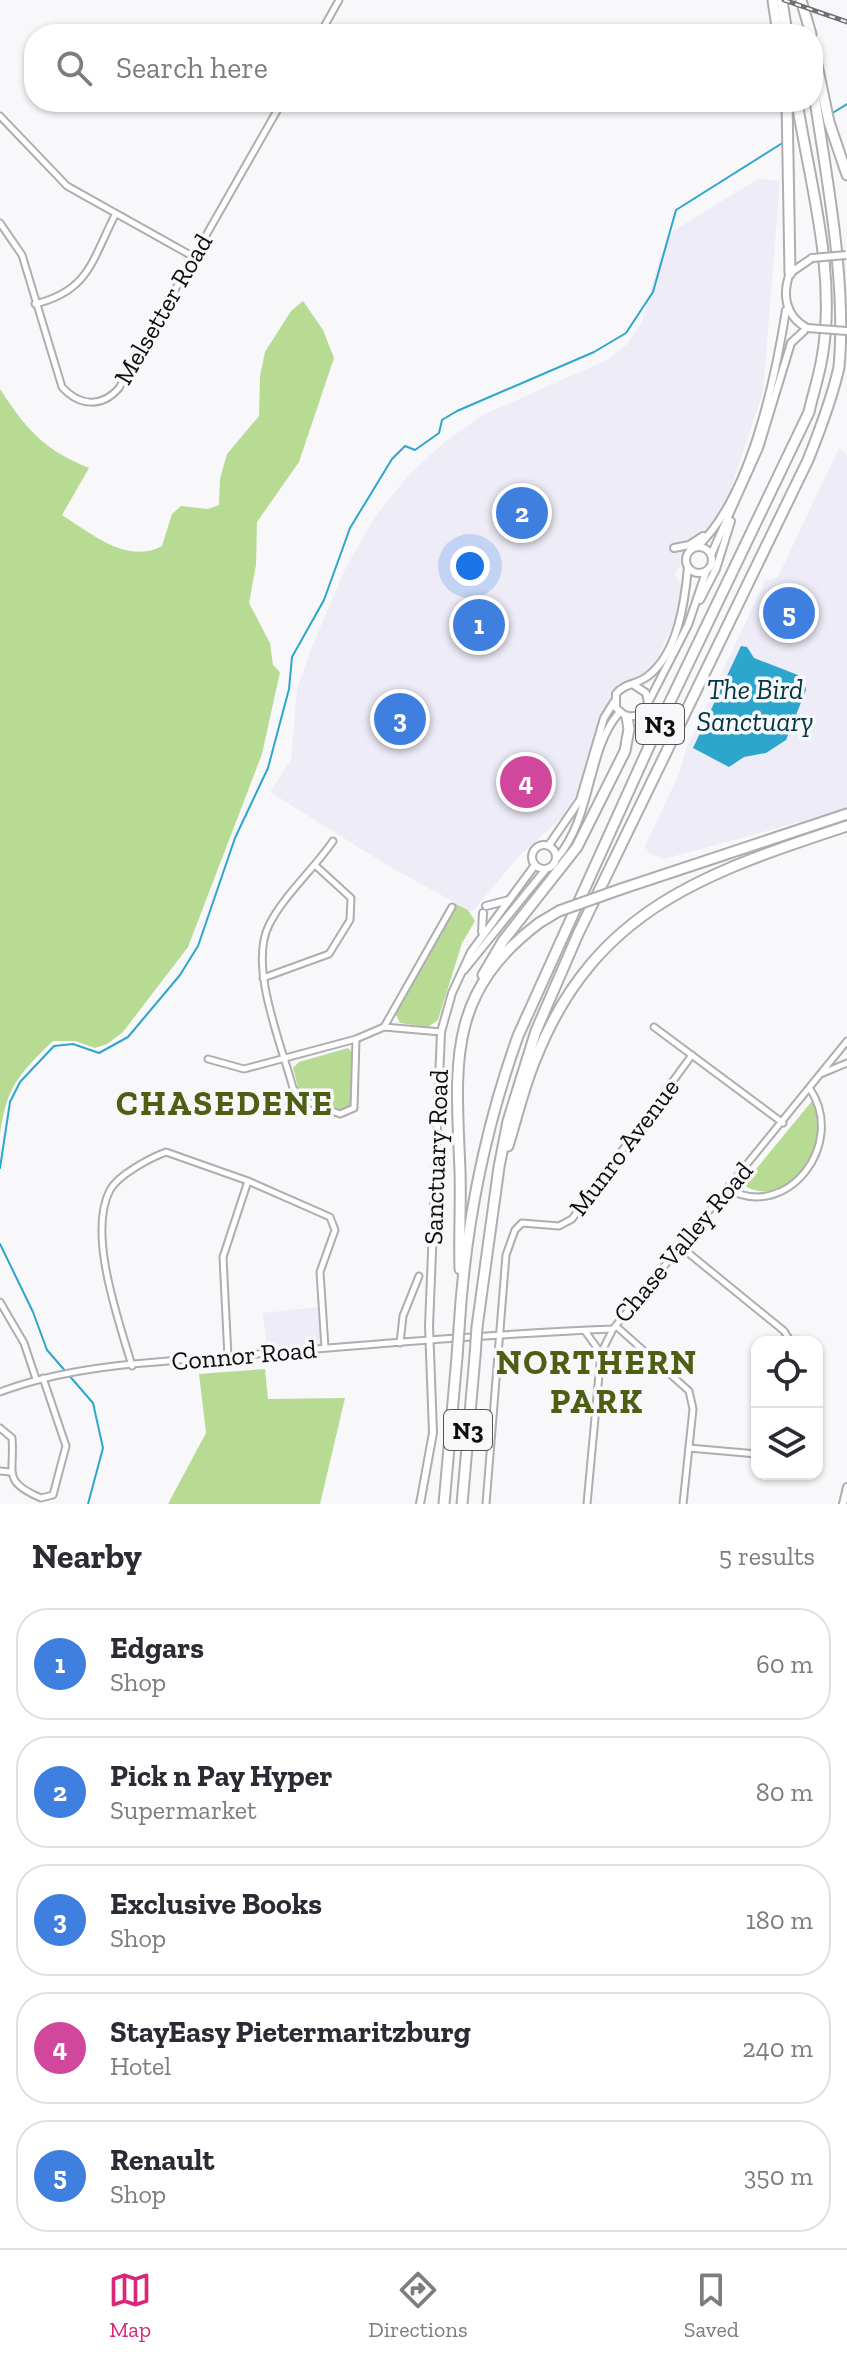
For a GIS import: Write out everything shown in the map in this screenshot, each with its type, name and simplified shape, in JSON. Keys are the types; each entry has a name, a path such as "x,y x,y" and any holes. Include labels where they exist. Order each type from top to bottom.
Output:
{"highway":[{"path":"773,0 777,24"},
{"path":"782,0 786,24"},
{"path":"801,0 806,24"},
{"path":"788,112 790,273"},
{"name":"N3","path":"444,1504 460,1312 475,1187 499,1091 518,1036 656,731 809,412 822,358 826,320 819,234 799,112"},
{"name":"N3","path":"462,1504 477,1327 499,1167 519,1080 554,990 825,418 839,365 843,309 821,112"},
{"path":"822,112 847,175"},
{"path":"460,1312 457,1061 475,993 503,941 577,847 625,751 629,729 623,715"},
{"path":"475,993 505,953 539,923 559,911 847,814"},
{"path":"499,1167 536,1057 550,1029 586,973 611,943 660,902 698,880 847,826"}],"street":[{"path":"326,24 339,0"},
{"name":"Melsetter Road","path":"0,223 22,255 62,387 86,403 102,401 119,388 276,112"},
{"path":"0,116 55,176 115,215 192,256"},
{"path":"35,304 61,297 78,286 115,215"},
{"path":"807,328 791,343 772,411 735,506 716,569 641,715 623,715 608,730 582,814 553,865 546,869 535,865 532,857 534,849 549,845 580,800 604,718 619,690 634,685 653,672 681,619 687,600 688,552 697,547 719,520 734,492 765,410 787,306 790,273 812,258 847,255"},
{"path":"787,306 792,317 807,328 847,331"},
{"path":"711,555 735,506"},
{"path":"674,548 695,542 719,520"},
{"path":"691,617 712,562 707,549 697,547"},
{"path":"688,567 696,573 706,572"},
{"path":"634,685 646,693 648,703"},
{"path":"614,702 623,715"},
{"path":"333,841 269,923 263,978 293,1088 300,1098 340,1114 348,1113 356,1102 356,1039"},
{"path":"549,845 557,858"},
{"name":"Sanctuary Road","path":"429,1341 441,1032 460,976 482,935 535,865"},
{"path":"263,978 324,958 350,920 351,898 316,866"},
{"name":"Sanctuary Road","path":"460,976 491,932 546,869"},
{"path":"482,935 484,910 511,899"},
{"path":"384,1027 452,907"},
{"path":"208,1059 239,1069 356,1039 384,1027 441,1032"},
{"path":"654,1027 783,1123"},
{"name":"Chase Valley Road","path":"429,1341 614,1328 847,1041"},
{"name":"Munro Avenue","path":"499,1335 506,1255 515,1230 526,1223 559,1226 572,1219 692,1055"},
{"name":"Chase Valley Road","path":"822,1074 847,1063"},
{"path":"728,1189 746,1197 760,1198 788,1188 808,1172 818,1155 826,1124 810,1089"},
{"path":"132,1366 103,1257 106,1203 113,1186 166,1152 324,1211 334,1221 335,1230 320,1272 325,1348"},
{"path":"228,1357 223,1257 248,1181"},
{"path":"681,1247 787,1336"},
{"path":"400,1343 403,1316 419,1276"},
{"path":"0,1302 24,1343 66,1446 56,1492 51,1497 41,1498 21,1488 10,1472 12,1438 0,1428"},
{"path":"587,1504 601,1353 614,1328 689,1391 693,1409 683,1504"},
{"path":"585,1330 601,1353"},
{"path":"486,1504 499,1335"},
{"path":"420,1504 433,1433 429,1341"},
{"name":"Connor Road","path":"0,1392 39,1378 132,1366 429,1341"},
{"path":"689,1448 751,1453"},
{"path":"0,1471 10,1472"},
{"path":"843,1504 847,1487"}],"shaded area":[{"path":"758,179 780,181 763,392 726,503 700,541 692,545 675,574 686,592 655,664 642,676 618,684 595,730 585,777 563,817 520,855 472,912 387,865 270,792 291,760 297,689 311,649 346,567 375,517 407,477 442,444 481,416 607,360 626,345 642,322 660,257 673,231"},
{"path":"839,448 847,456 847,809 664,859 649,853 645,846 680,772 686,749 765,581 778,577"},
{"path":"318,1307 322,1345 267,1350 263,1313"}],"green space":[{"path":"303,301 323,330 334,358 299,462 257,522 256,565 249,603 270,643 273,665 280,672 262,754 188,947 123,1032 107,1044 95,1048 75,1041 53,1041 16,1082 6,1104 0,1134 0,389 37,437 59,453 89,468 62,515 110,544 136,552 149,551 162,546 172,514 181,506 208,509 219,505 220,479 227,454 259,416 260,376 265,352 291,311"},
{"path":"454,903 468,910 475,921 462,943 438,1020 428,1027 400,1023 395,1013"},
{"path":"348,1048 354,1054 354,1107 341,1113 300,1095 293,1068 299,1062"},
{"path":"812,1101 820,1117 821,1135 816,1153 806,1169 793,1182 778,1190 760,1191 743,1185"},
{"path":"265,1369 268,1399 345,1398 320,1504 168,1504 206,1433 199,1374"}],"water":[{"name":"The Bird Sanctuary","path":"741,646 747,647 754,658 803,677 806,690 786,740 766,753 744,757 729,767 693,748"}],"waterway":[{"path":"831,114 847,104"},
{"path":"0,1168 10,1102 20,1082 54,1046 73,1044 99,1053 128,1037 180,975 198,946 235,838 268,768 289,689 292,657 324,600 350,528 392,459 405,446 415,450 439,433 442,420 457,411 594,352 626,333 653,292 676,210 784,142"},
{"path":"0,1244 33,1312 47,1350 93,1403 103,1448 88,1504"}],"railway":[{"path":"784,0 847,22"}],"place":[{"name":"Pick n Pay Hyper","path":"522,513"},
{"name":"Renault","path":"789,613"},
{"name":"Edgars","path":"479,625"},
{"name":"Exclusive Books","path":"400,719"},
{"name":"StayEasy Pietermaritzburg","path":"526,782"}],"district":[{"name":"CHASEDENE","path":"225,1103"},
{"name":"NORTHERN PARK","path":"597,1382"}]}
